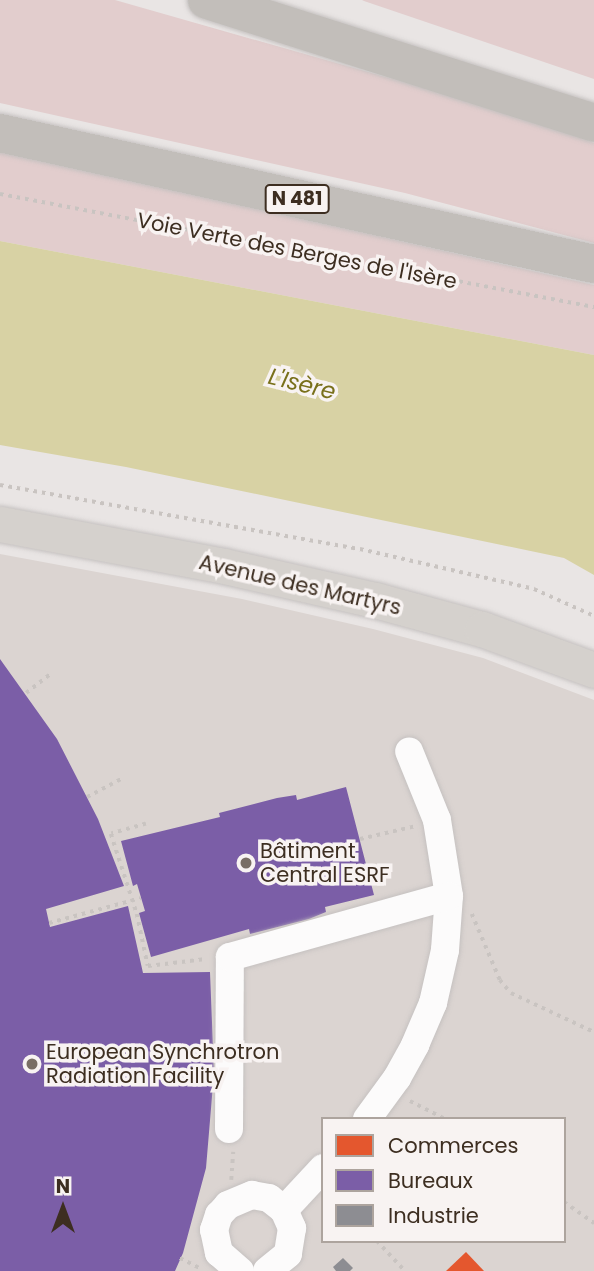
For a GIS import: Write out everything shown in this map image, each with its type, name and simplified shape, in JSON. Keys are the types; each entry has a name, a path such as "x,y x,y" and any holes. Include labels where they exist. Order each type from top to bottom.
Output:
{"highway":[{"path":"207,0 594,123"},
{"name":"N 481","path":"0,133 594,264"}],"main road":[{"name":"Avenue des Martyrs","path":"0,524 224,566 375,600 482,629 594,670"}],"lane":[{"path":"369,1117 389,1090 415,1045 433,1003 445,950 449,905 437,821 409,751"},
{"path":"229,1129 230,957 449,905"},
{"path":"284,1210 321,1170"},
{"path":"220,1268 214,1230 219,1215 228,1205 252,1195 269,1198 284,1210 292,1228 292,1243 280,1268"}],"path":[{"name":"Voie Verte des Berges de l'Isère","path":"0,194 594,307"},
{"path":"0,485 360,550 534,589 594,616"},
{"path":"26,693 52,673"},
{"path":"87,797 123,778"},
{"path":"360,839 437,821"},
{"path":"146,824 111,834 137,914 148,966 230,957"},
{"path":"49,923 141,898"},
{"path":"449,905 472,913 500,980 511,993 594,1032"},
{"path":"389,1090 440,1117"},
{"path":"566,1203 594,1223"},
{"path":"586,1218 594,1212"},
{"path":"379,1243 405,1271"},
{"path":"180,1258 220,1268"}],"shaded area":[{"path":"0,0 115,0 498,109 594,143 594,243 405,193 0,103"},
{"path":"362,0 594,0 594,79 364,1"},
{"path":"0,150 594,285 594,355 0,241"},
{"path":"0,554 242,599 373,629 483,658 594,700 594,1271 0,1271"}],"water":[{"name":"L'Isère","path":"0,241 594,355 594,575 564,558 126,467 0,445"}],"building: Commerces":[{"path":"466,1252 484,1271 446,1271"}],"building: Bureaux":[{"path":"0,659 57,739 98,819 124,886 46,909 50,927 128,906 143,973 210,972 214,1073 206,1168 183,1253 175,1271 0,1271"},
{"name":"Bâtiment Central ESRF","path":"346,787 374,895 325,907 326,912 309,919 250,934 249,929 151,957 139,913 145,911 137,884 133,886 121,841 220,817 219,813 277,798 296,795 297,800"}],"building: Industrie":[{"path":"343,1258 353,1268 350,1271 336,1271 333,1267"}],"place":[{"name":"Bâtiment Central ESRF","path":"246,863"},
{"name":"European Synchrotron Radiation Facility","path":"32,1064"}]}
